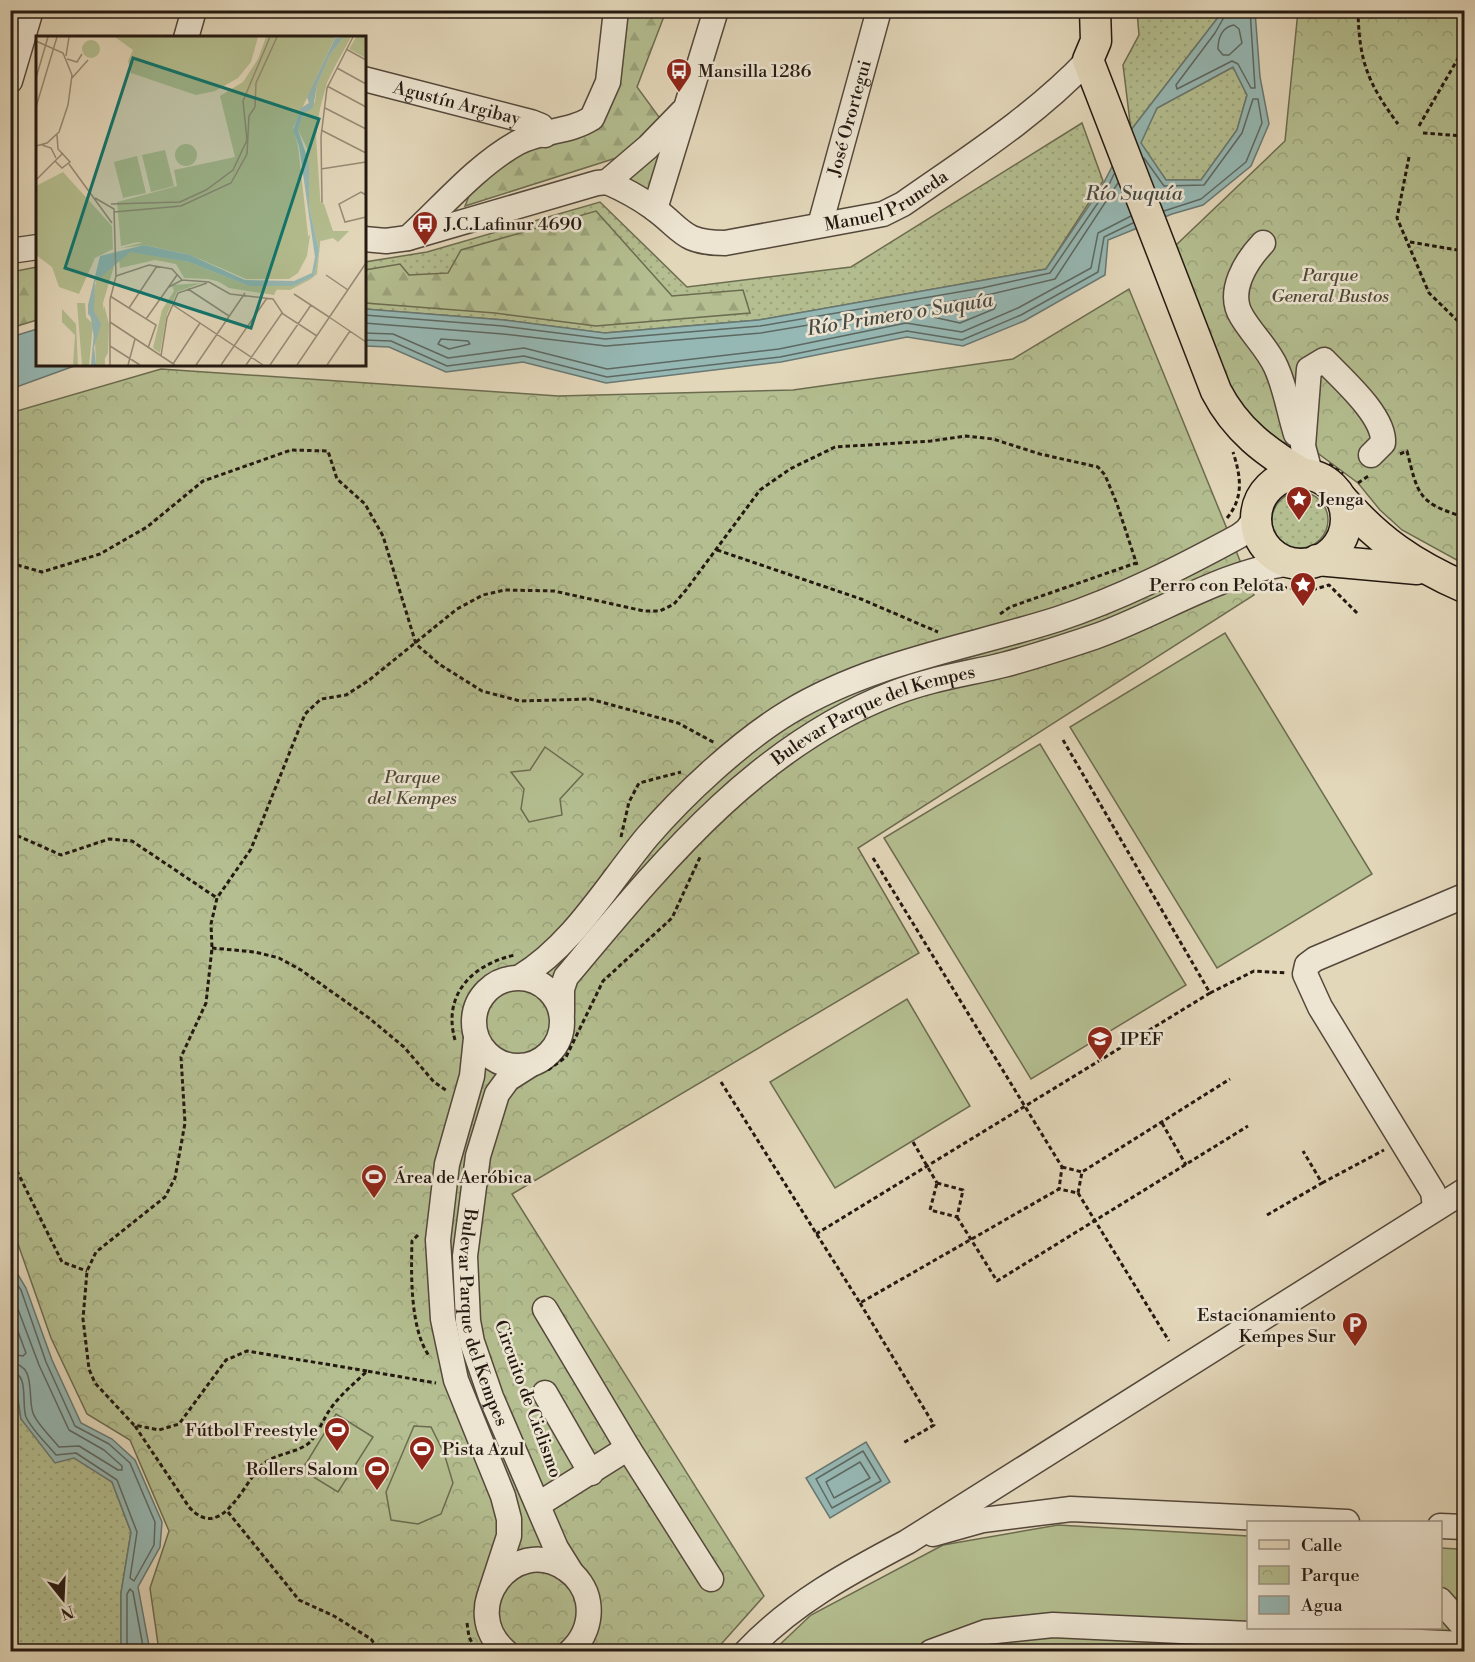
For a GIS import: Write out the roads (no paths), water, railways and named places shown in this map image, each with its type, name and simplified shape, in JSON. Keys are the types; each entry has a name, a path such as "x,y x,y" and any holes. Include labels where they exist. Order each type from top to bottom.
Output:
{"main road":[{"path":"1095,10 1096,41 1088,60 1175,281 1208,375 1224,407 1235,437 1254,472 1258,533 1265,546 1279,558 1305,562 1426,570"},
{"path":"1235,437 1306,465 1324,481 1346,493 1379,538 1426,570 1464,586"},
{"path":"1258,510 1266,491 1276,482 1306,465"},
{"path":"1305,562 1335,548 1343,535 1346,520 1346,493"}],"street":[{"path":"10,81 31,10"},
{"path":"408,238 497,156 520,141 580,126 592,118 600,105 608,82 616,10"},
{"path":"655,209 716,10"},
{"name":"José Orortegui","path":"820,225 879,10"},
{"name":"Manuel Pruneda","path":"607,182 655,209 678,232 693,240 709,243 725,243 882,214 903,204 1027,117 1063,87 1088,60"},
{"name":"Agustín Argibay","path":"366,80 531,122 541,126 545,135"},
{"path":"366,239 386,241 408,238 607,182 648,147 686,108"},
{"path":"1263,243 1247,259 1236,289 1240,315 1275,365 1287,393 1296,436 1306,465"},
{"path":"10,251 36,247"},
{"path":"1306,465 1309,369 1324,360 1357,394 1384,432 1379,462"},
{"name":"Bulevar Parque del Kempes","path":"519,966 542,962 669,813 739,748 790,711 874,672 1058,619 1123,595 1239,536 1252,525 1258,510"},
{"name":"Bulevar Parque del Kempes","path":"562,1013 562,989 566,977 642,885 750,778 806,738 860,707 895,692 1027,658 1094,637 1245,572 1305,562"},
{"path":"1436,1207 1433,1192 1320,1007 1305,974 1307,965 1315,959 1464,896"},
{"path":"1320,1007 1319,976 1326,969 1464,913"},
{"path":"519,966 547,988 556,999 562,1013 562,1026 556,1044 542,1059 536,1070 504,1065 466,1041 481,996 519,966"},
{"name":"Bulevar Parque del Kempes","path":"466,1041 472,1077 447,1164 438,1249 443,1319 456,1380 503,1496 509,1519 509,1536 486,1607 488,1624 495,1640 506,1652"},
{"name":"Bulevar Parque del Kempes","path":"536,1070 508,1079 497,1094 478,1156 465,1256 466,1290 468,1321 479,1368 556,1548 584,1589 589,1609 586,1629 572,1650"},
{"path":"747,1652 764,1632 830,1583 907,1542 1464,1191"},
{"path":"545,1309 628,1448 711,1579"},
{"path":"545,1393 591,1473"},
{"path":"539,1504 628,1448"},
{"path":"907,1542 983,1520 1071,1509 1326,1521"},
{"path":"1442,1526 1464,1527"},
{"path":"490,1591 501,1575 526,1562 545,1561 571,1572"},
{"path":"1442,1602 1464,1627"},
{"path":"931,1652 986,1632 1053,1625 1464,1644"}],"water":[{"name":"Río Suquía","path":"1223,11 1255,11 1260,77 1269,124 1251,166 1203,205 1172,214 1108,240 1105,275 1024,321 963,346 907,337 781,362 606,383 523,362 446,372 389,347 366,346 366,309 504,320 605,333 759,320 1046,269 1101,188 1131,130","holes":["1233,67 1247,95 1237,130 1201,180 1166,180 1141,143 1157,108"]},
{"path":"36,329 36,366 74,366 11,389 11,337"},
{"path":"11,1263 26,1288 52,1360 81,1423 112,1439 135,1460 162,1522 160,1547 138,1587 150,1651 121,1651 121,1593 131,1532 112,1482 74,1458 55,1463 21,1419 15,1379 11,1374"},
{"path":"866,1442 890,1482 830,1518 806,1478"}],"place":[{"name":"Mansilla 1286","path":"679,94"},
{"name":"J.C.Lafinur 4690","path":"425,247"},
{"name":"Jenga","path":"1299,522"},
{"name":"Perro con Pelota","path":"1303,608"},
{"name":"IPEF","path":"1100,1062"},
{"name":"Área de Aeróbica","path":"374,1200"},
{"name":"Estacionamiento Kempes Sur","path":"1355,1348"},
{"name":"Fútbol Freestyle","path":"337,1453"},
{"name":"Pista Azul","path":"422,1472"},
{"name":"Rollers Salom","path":"377,1492"}],"park label":[{"name":"Parque General Bustos","path":"1330,285"},
{"name":"Parque del Kempes","path":"412,787"}],"water label":[{"name":"Río Primero o Suquía","path":"900,315"}]}
